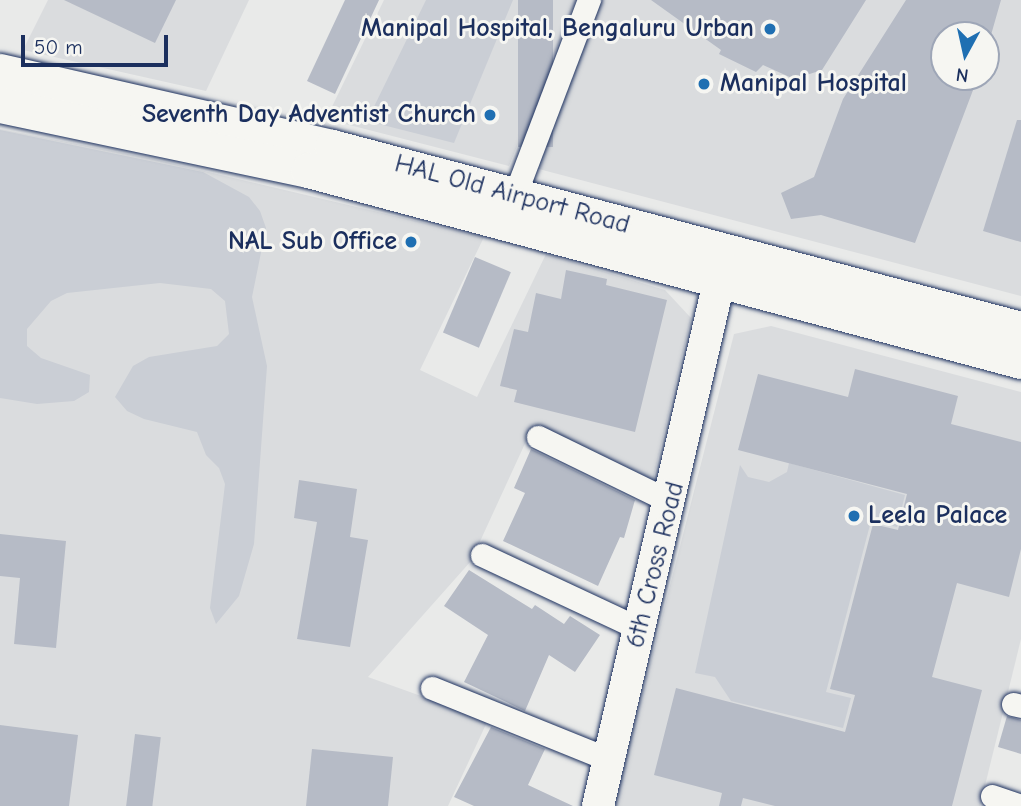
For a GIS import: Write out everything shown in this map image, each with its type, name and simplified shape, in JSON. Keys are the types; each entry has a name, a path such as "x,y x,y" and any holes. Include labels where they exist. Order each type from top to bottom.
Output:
{"main road":[{"name":"HAL Old Airport Road","path":"0,71 190,111 514,197 732,274 1021,361"},
{"name":"HAL Old Airport Road","path":"0,105 308,170 732,274 1021,329"}],"street":[{"path":"514,197 589,0"},
{"name":"6th Cross Road","path":"598,806 712,323 732,274"},
{"path":"538,437 671,502"},
{"path":"482,555 640,629"},
{"path":"432,688 608,760"},
{"path":"992,796 1021,806"}],"shaded area":[{"path":"48,0 249,0 206,91 23,50"},
{"path":"384,0 576,0 509,166 326,119"},
{"path":"426,0 513,0 454,143 367,121"},
{"path":"602,0 1021,0 1021,296 535,168"},
{"path":"0,129 153,159 484,237 420,370 477,397 546,254 665,290 691,318 653,480 534,424 471,561 368,677 488,720 448,806 0,806"},
{"path":"0,130 203,172 249,197 260,211 266,228 252,297 267,366 254,544 239,596 216,624 210,608 225,484 219,468 206,455 197,432 144,419 127,411 115,397 133,366 149,357 217,346 229,334 225,301 211,289 160,283 67,293 51,301 27,329 27,346 41,358 90,375 89,392 74,401 37,404 0,398"},
{"name":"Leela Palace","path":"771,326 1021,392 1021,639 980,806 614,806 734,334"},
{"path":"789,463 905,495 897,527 871,521 826,692 851,698 843,728 731,701 715,677 695,673 740,465 748,477 769,482 787,472"}],"building":[{"path":"64,0 176,0 155,43"},
{"path":"345,0 379,0 335,94 307,81"},
{"path":"518,0 553,0 553,147 518,147"},
{"name":"Manipal Hospital, Bengaluru Urban","path":"651,0 866,0 822,70 794,79 763,65 756,72 719,54 721,50"},
{"path":"906,0 1001,0 995,21 930,21 930,91 973,91 915,243 821,215 791,219 781,193 814,177 843,99"},
{"path":"1017,120 1021,120 1021,242 983,231"},
{"path":"475,257 511,272 479,348 443,332"},
{"path":"566,270 607,279 606,285 667,300 635,432 514,402 517,390 500,386 514,329 528,332 536,293 561,299"},
{"path":"855,369 958,396 951,424 1021,442 1021,549 1009,597 957,583 932,677 982,690 952,806 775,806 743,798 741,806 719,806 722,793 654,775 676,688 845,732 855,695 830,689 873,524 898,530 907,494 738,450 758,374 848,397"},
{"path":"531,449 635,500 624,538 620,537 598,586 503,541 525,493 514,488"},
{"path":"299,480 357,489 350,537 368,540 350,647 297,639 317,522 294,518"},
{"path":"0,534 66,541 56,648 14,644 20,578 0,576"},
{"path":"469,570 532,609 535,605 564,624 570,616 600,635 575,672 549,655 525,711 464,682 488,635 444,606"},
{"path":"1007,716 1021,720 1021,754 998,747"},
{"path":"0,725 78,735 69,806 0,806"},
{"path":"491,727 545,749 528,785 573,806 474,806 454,797"},
{"path":"135,734 161,737 152,806 126,806"},
{"path":"312,749 393,757 388,806 306,806"}],"place":[{"name":"Manipal Hospital, Bengaluru Urban","path":"770,29"},
{"name":"Manipal Hospital","path":"704,84"},
{"name":"Seventh Day Adventist Church","path":"490,115"},
{"name":"NAL Sub Office","path":"411,242"},
{"name":"Leela Palace","path":"854,516"}]}
